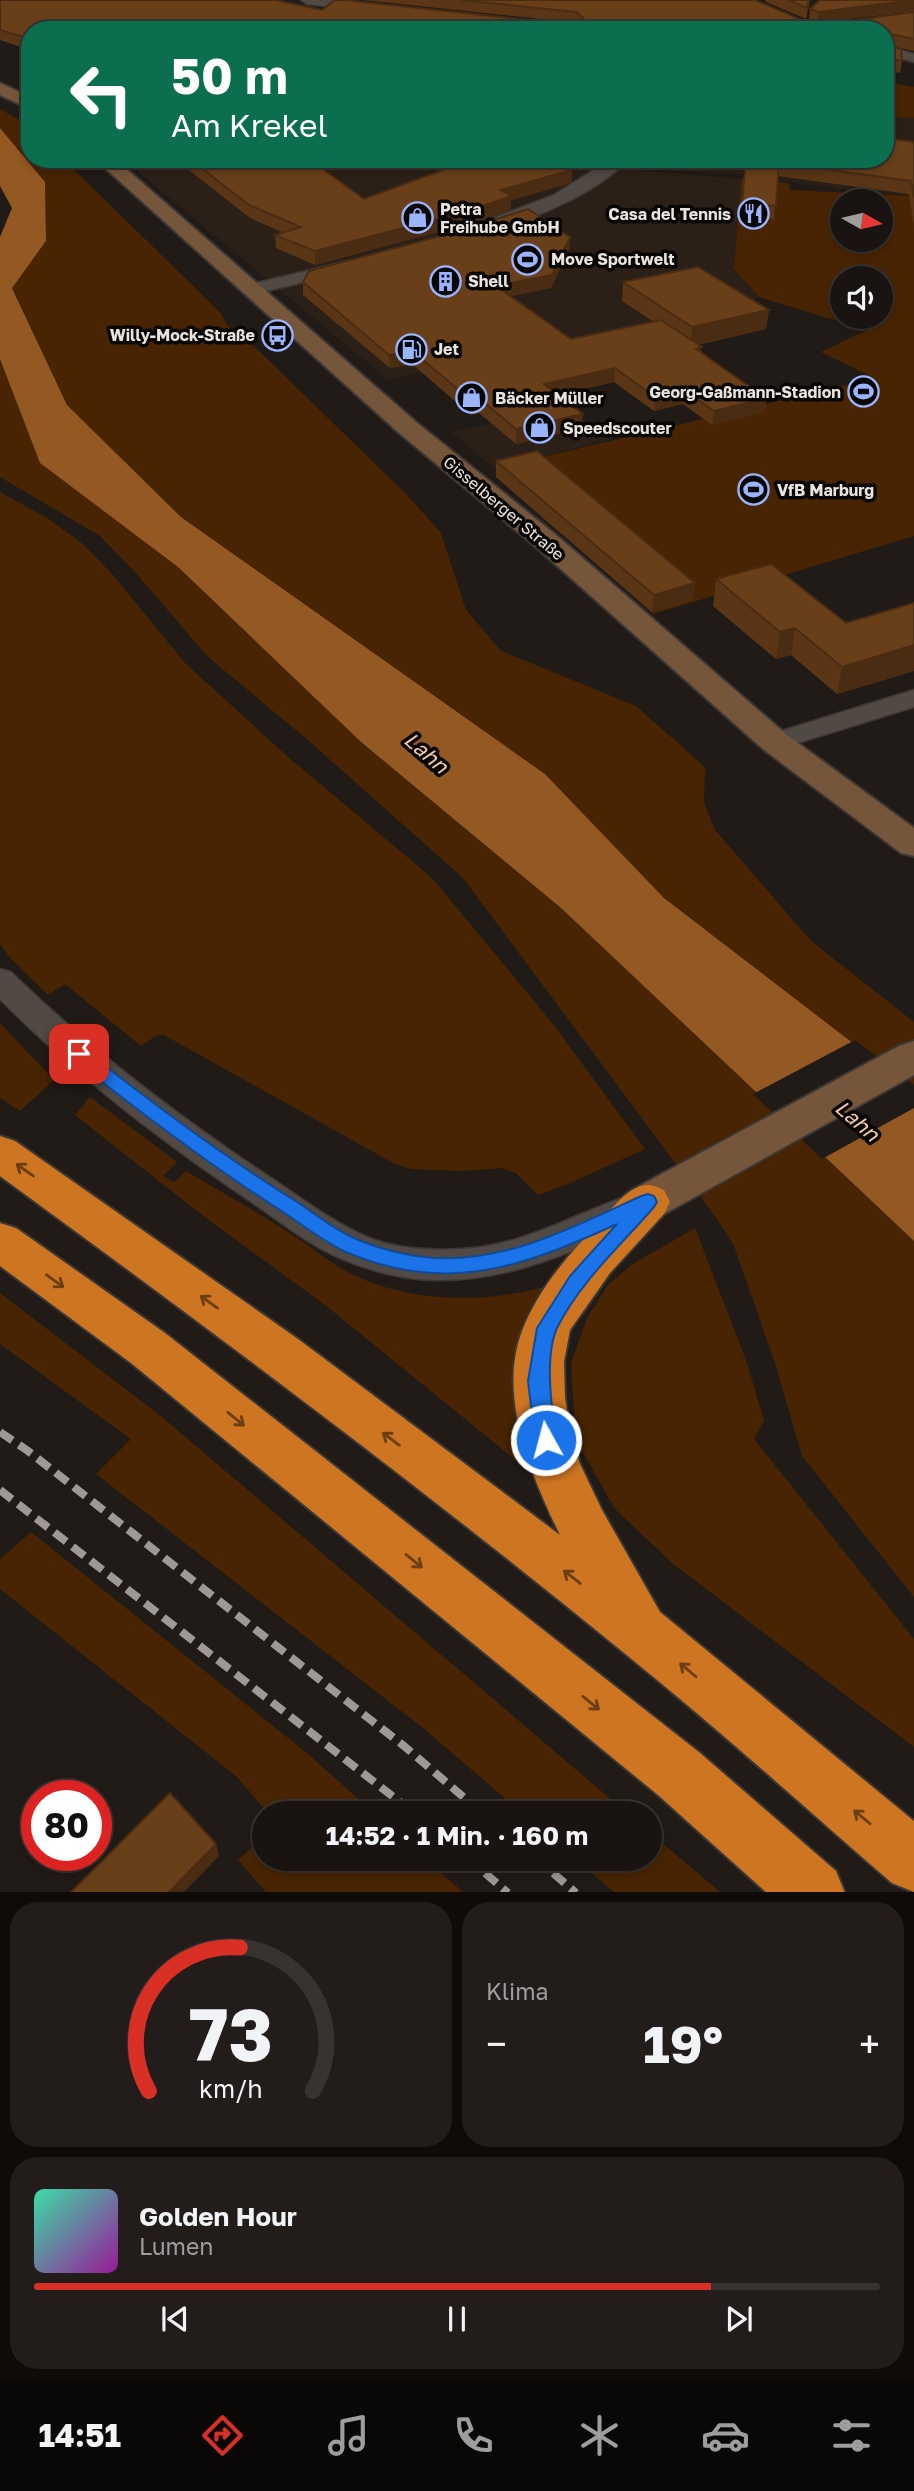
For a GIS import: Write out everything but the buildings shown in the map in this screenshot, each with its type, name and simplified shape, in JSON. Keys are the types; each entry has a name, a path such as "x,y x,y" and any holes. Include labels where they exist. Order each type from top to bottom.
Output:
{"highway":[{"path":"0,1153 281,1354 645,1634 914,1861"},
{"path":"645,1634 568,1498 546,1440 538,1381 547,1328 566,1296 571,1256 648,1202"},
{"path":"0,1241 148,1348 679,1774 814,1892"}],"main road":[{"path":"0,88 21,99"},
{"name":"Gisselberger Straße","path":"114,168 407,427 546,541 775,742 914,845"},
{"path":"648,1202 914,1056"}],"street":[{"path":"307,0 388,9"},
{"path":"894,52 914,58"},
{"path":"478,230 564,197 609,168"},
{"path":"254,289 361,262"},
{"path":"775,742 914,698"},
{"path":"0,980 64,1042 161,1119 218,1161 352,1246 410,1262 461,1265 513,1256 571,1256"}],"shaded area":[{"path":"894,83 914,87 914,195 893,194 893,189 841,189 749,175 635,169 894,168"},
{"path":"894,83 914,87 914,118 894,117"},
{"path":"0,109 21,121 21,153 0,128"},
{"path":"33,168 72,168 221,313 227,325 259,351 406,494 441,533 466,610 501,651 636,706 705,767 704,803 715,830 811,941 914,1022 914,1090 664,898 545,774 181,517 67,405 12,287 46,241 45,182"},
{"path":"134,168 615,168 741,179 734,269 759,297 388,380"},
{"name":"Georg-Gaßmann-Stadion","path":"741,179 789,183 790,190 830,192 830,252 893,252 893,195 914,196 914,536 653,614 570,541 609,530 603,524 561,534 496,477 530,460 871,379 870,376 821,352 867,330 864,329 893,329 893,266 830,266 830,319 759,297 734,269"},
{"path":"0,359 40,463 178,567 361,742 561,908 914,1241 914,1597 802,1456 775,1363 734,1246 717,1219 463,878 309,741 207,656 135,572 100,536 0,477"},
{"path":"566,407 609,440 493,468 452,432"},
{"path":"0,492 47,518 83,544 113,575 185,663 287,756 432,878 553,1024 645,1149 538,1195 516,1173 502,1168 461,1171 411,1169 395,1164 164,1035 157,1035 141,1046 65,984 48,995 10,958 0,944"},
{"path":"0,1023 54,1080 20,1111 0,1098"},
{"path":"90,1097 177,1162 163,1176 174,1182 186,1171 270,1220 340,1267 369,1282 418,1295 470,1298 521,1293 545,1287 527,1315 518,1350 517,1404 524,1458 518,1462 325,1305 202,1215 75,1115"},
{"path":"695,1228 746,1360 764,1420 754,1439 914,1639 914,1747 672,1563 615,1509 576,1440 571,1363 587,1318 608,1285 633,1264"},
{"path":"0,1293 162,1417 613,1801 508,1801 423,1728 96,1474 131,1439 0,1344"},
{"path":"31,1532 308,1754 361,1801 258,1801 237,1777 0,1589 0,1559"},
{"path":"662,1843 720,1892 614,1892 589,1871 662,1871"},
{"path":"252,1847 252,1871 439,1871 463,1892 266,1892 238,1860"}],"water":[{"name":"Lahn","path":"0,128 21,153 21,168 33,168 45,182 46,241 12,288 67,405 181,517 545,774 664,898 914,1090 914,1241 561,908 361,742 178,567 40,463 0,359 0,237 12,208 0,186"}],"pier":[{"path":"855,1040 914,1085 914,1108 822,1159 753,1094"}],"railway":[{"path":"0,1432 28,1451 404,1746 468,1801"},
{"path":"0,1490 399,1801"},
{"path":"483,1871 507,1892"},
{"path":"551,1871 575,1892"}],"place":[{"name":"Casa del Tennis","path":"754,214"},
{"name":"Petra Freihube GmbH","path":"417,218"},
{"name":"Move Sportwelt","path":"528,259"},
{"name":"Shell","path":"445,281"},
{"name":"Willy-Mock-Straße","path":"278,335"},
{"name":"Jet","path":"411,349"},
{"name":"Georg-Gaßmann-Stadion","path":"864,392"},
{"name":"Bäcker Müller","path":"472,398"},
{"name":"Speedscouter","path":"540,428"},
{"name":"VfB Marburg","path":"754,490"}],"route":[{"path":"79,1054 161,1119 239,1175 352,1246 385,1257 433,1265 488,1262 555,1244 648,1202 577,1282 547,1328 538,1381 546,1440"}]}
